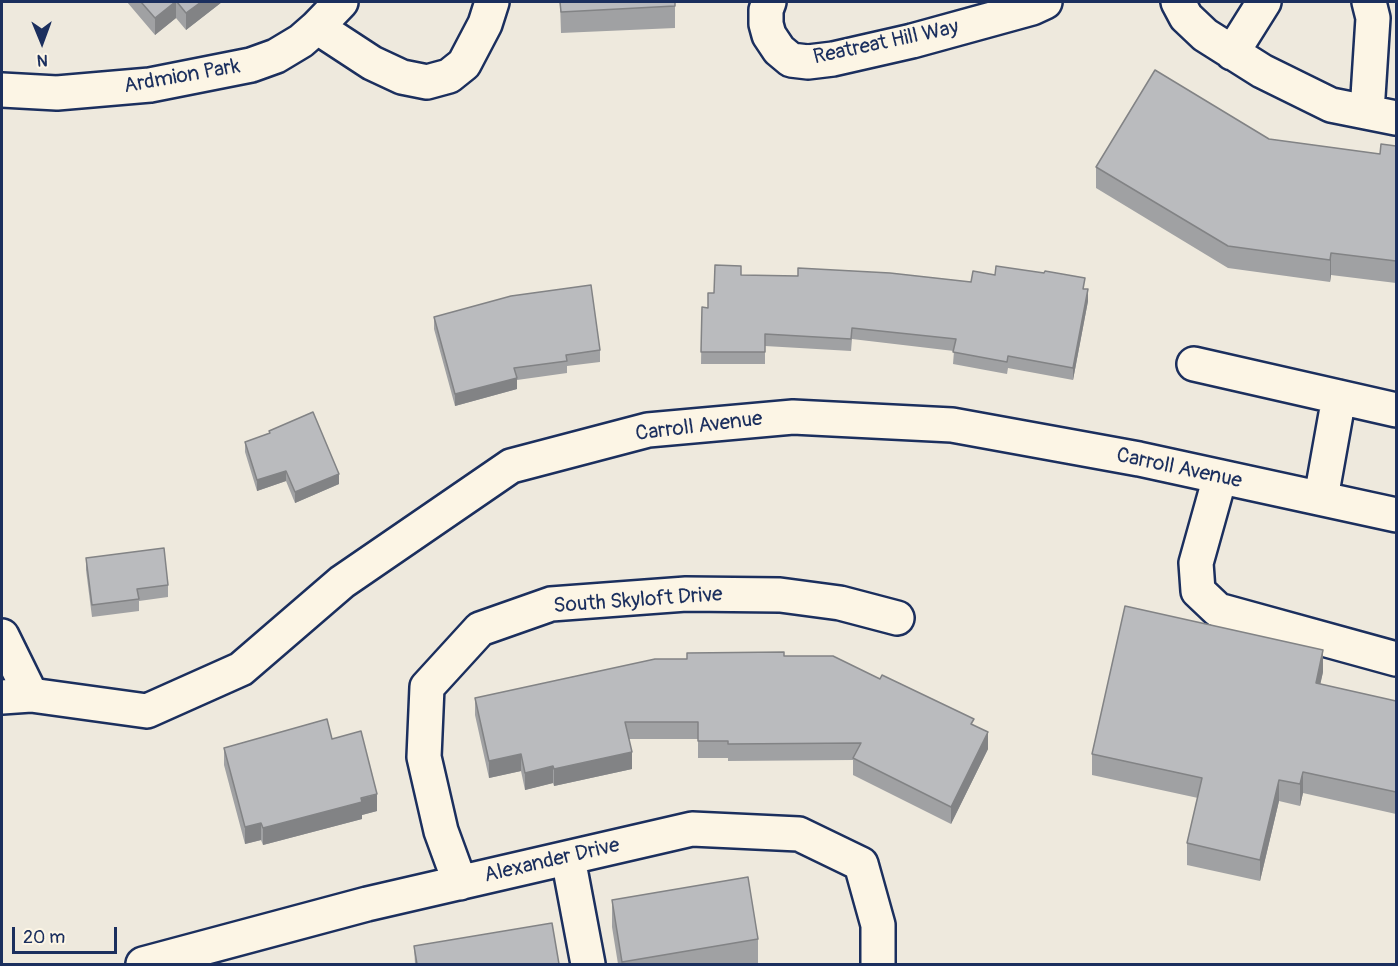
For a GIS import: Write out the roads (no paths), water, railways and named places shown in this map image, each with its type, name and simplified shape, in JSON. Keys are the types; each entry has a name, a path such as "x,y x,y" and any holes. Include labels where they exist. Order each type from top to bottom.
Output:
{"street":[{"name":"Ardmion Park","path":"2,90 57,93 150,85 251,65 276,56 301,40 341,2"},
{"path":"317,27 372,63 402,77 427,82 449,76 464,64 485,24 492,2"},
{"name":"Reatreat Hill Way","path":"769,2 766,10 769,35 779,50 791,60 808,62 833,59 912,41 1032,8 1045,2"},
{"path":"1178,2 1186,17 1205,35 1301,92 1332,105 1382,115 1373,18 1369,2"},
{"path":"1232,53 1264,2"},
{"path":"1194,364 1396,410"},
{"path":"1321,498 1339,397"},
{"name":"Carroll Avenue","path":"16,696 147,711 241,669 342,582 511,466 648,430 793,417 952,425 1138,459 1396,515"},
{"path":"1220,477 1196,563 1198,591 1218,610 1396,659"},
{"name":"South Skyloft Drive","path":"460,883 441,831 424,757 427,687 480,629 551,604 686,594 780,595 840,603 897,618"},
{"path":"2,636 16,696"},
{"name":"Alexander Drive","path":"143,964 355,907 692,829 800,834 861,864 878,926 878,964"},
{"path":"568,858 588,964"}]}
